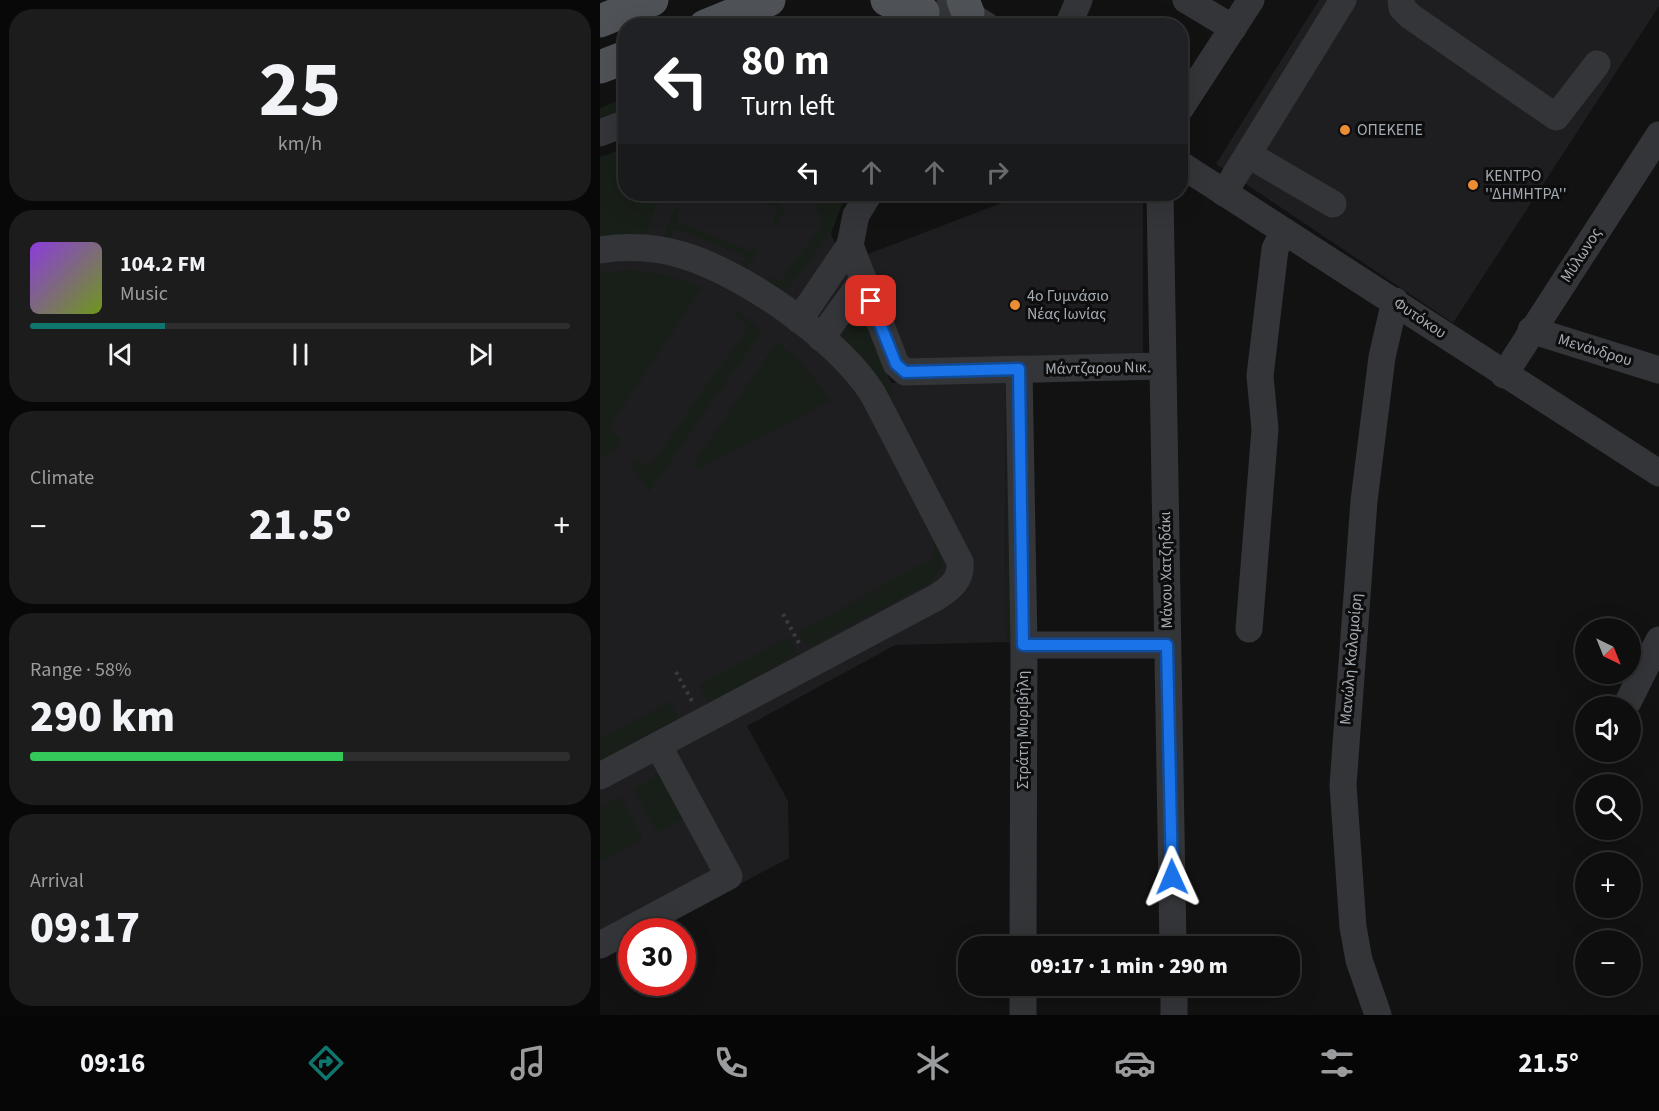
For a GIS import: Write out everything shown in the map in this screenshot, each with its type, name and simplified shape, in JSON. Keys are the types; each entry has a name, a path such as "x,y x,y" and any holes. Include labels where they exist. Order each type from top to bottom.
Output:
{"main road":[{"path":"600,21 652,0"},
{"path":"887,0 948,11"},
{"path":"726,18 771,1"},
{"path":"600,67 618,60"}],"street":[{"path":"1071,18 1079,0"},
{"path":"1186,0 1233,28"},
{"path":"1188,97 1251,0"},
{"path":"1224,193 1343,0"},
{"path":"1401,0 1402,8 1410,16 1556,117 1597,64"},
{"path":"600,133 618,126"},
{"name":"Μύλωνος","path":"1504,375 1659,135"},
{"path":"1249,155 1333,204"},
{"name":"Φυτόκου","path":"1188,169 1395,301 1504,375 1659,472"},
{"path":"799,320 850,245 856,215 865,201"},
{"name":"Μάνου Χατζηδάκι","path":"1160,201 1173,936"},
{"path":"1249,629 1265,429 1260,376 1275,249 1284,231"},
{"name":"Μάντζαρου Νικ.","path":"850,245 896,364 905,372 1162,366"},
{"path":"600,250 652,249 691,257 747,285 799,320 821,338 859,373 873,394 960,562 961,570 956,582 937,597 600,776"},
{"path":"821,338 863,280"},
{"name":"Μανώλη Καλομοίρη","path":"1378,1015 1359,960 1353,927 1343,785 1364,501 1382,357 1395,301"},
{"name":"Μενάνδρου","path":"1531,330 1659,369"},
{"name":"Στράτη Μυριβήλη","path":"1019,369 1023,645 1023,936"},
{"path":"1631,696 1659,640"},
{"path":"1023,645 1167,645"},
{"path":"600,945 729,876 658,745"},
{"path":"1023,996 1023,1015"},
{"path":"1174,996 1174,1015"}],"path":[{"path":"783,614 810,663"},
{"path":"676,672 703,721"}],"shaded area":[{"path":"1319,0 1659,0 1659,6 1453,323 1216,164"},
{"path":"618,101 618,117 600,123 600,108"},
{"path":"618,151 618,201 658,201 645,238 600,239 600,157"},
{"path":"632,201 818,201 891,383 1005,380 1006,642 895,645 747,726 788,801 789,858 676,918 618,918 618,948 600,958 600,213"},
{"path":"760,201 774,201 784,212 778,224 773,221 778,209"},
{"path":"814,201 845,201 831,233 784,294 769,282 768,276 780,282 822,224"},
{"name":"4ο Γυμνάσιο Νέας Ιωνίας","path":"1007,201 1143,201 1143,356 906,361 868,254"},
{"path":"679,207 677,222 750,251 758,247 753,260 746,268 740,267 746,256 674,228 669,242 663,240 673,211"},
{"path":"631,270 671,276 702,288 608,430 621,439 615,449 600,457 600,273"},
{"path":"738,311 762,331 649,492 631,466 636,459 649,467 748,327 735,316"},
{"path":"853,319 864,322 893,394 882,394 871,370 842,338 842,331"},
{"path":"777,342 802,364 831,400 699,469 694,462"},
{"path":"1005,380 1013,380 1014,643 1006,642"},
{"path":"935,538 943,563 931,582 808,648 798,632 933,558"},
{"path":"788,637 798,654 709,702 699,686"},
{"path":"670,701 679,718 600,761 600,739"},
{"path":"664,770 689,816 657,832 634,790"},
{"path":"621,796 643,838 600,862 600,808"}],"place":[{"name":"ΟΠΕΚΕΠΕ","path":"1345,130"},
{"name":"ΚΕΝΤΡΟ ''ΔΗΜΗΤΡΑ''","path":"1473,185"},
{"name":"4ο Γυμνάσιο Νέας Ιωνίας","path":"1015,305"}],"route":[{"path":"871,301 896,364 905,372 1019,369 1023,645 1167,645 1172,877"}]}
